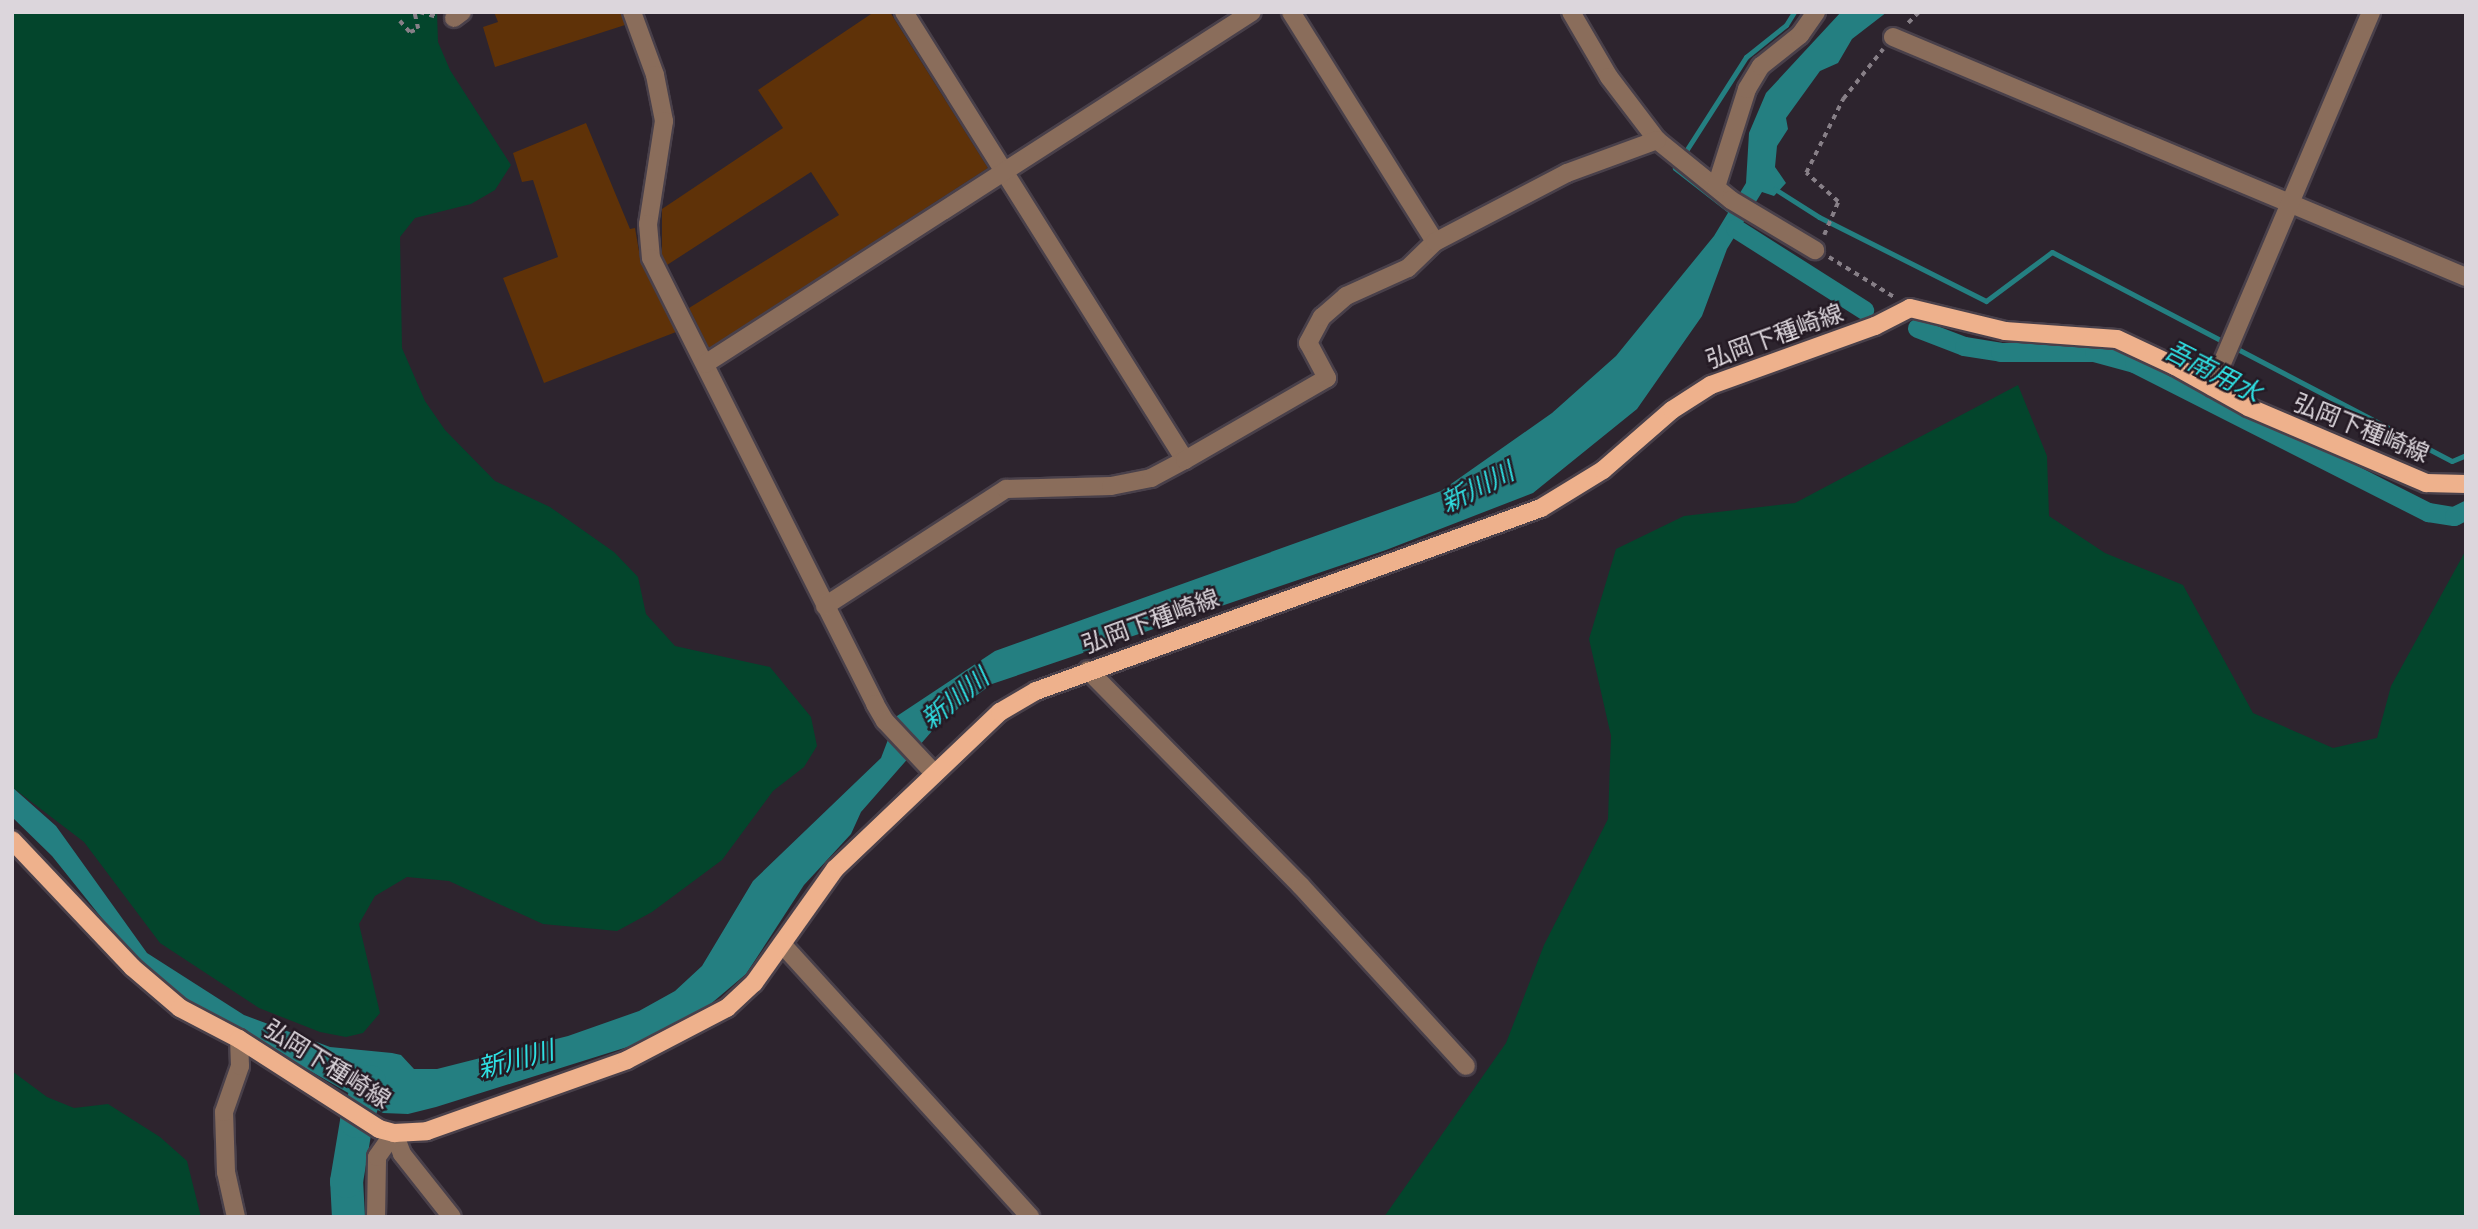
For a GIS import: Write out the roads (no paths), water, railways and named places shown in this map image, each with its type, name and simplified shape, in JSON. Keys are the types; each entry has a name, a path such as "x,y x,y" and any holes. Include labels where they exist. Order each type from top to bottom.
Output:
{"main road":[{"name":"弘岡下種崎線","path":"12,840 157,990 205,1024 239,1039 340,1105 386,1131 451,1124 628,1060 682,1034 745,991 835,869 929,769 1000,712 1036,691 1541,508 1603,470 1672,410 1711,385 1875,326 1910,308 2005,331 2101,335 2135,346 2276,420 2426,483 2466,484"}],"street":[{"path":"632,12 655,75 664,121 648,224 652,258 885,721 929,769"},
{"path":"904,12 1185,460"},
{"path":"705,364 1252,12"},
{"path":"1291,12 1436,242"},
{"path":"1571,12 1609,77 1657,140 1731,200 1815,250"},
{"path":"1716,187 1747,89 1761,66 1800,35 1816,12"},
{"path":"2212,387 2371,12"},
{"path":"1893,37 2466,277"},
{"path":"825,606 1006,489 1111,486 1150,478 1185,460 1327,378 1308,343 1322,317 1346,296 1408,268 1436,242 1567,173 1657,140"},
{"path":"1088,670 1301,886 1466,1066"},
{"path":"782,944 1031,1217"},
{"path":"236,1217 226,1172 224,1112 240,1066 239,1039"},
{"path":"376,1217 377,1157 386,1131"},
{"path":"386,1131 452,1217"}],"water":[{"name":"新川川","path":"1841,12 1887,12 1852,39 1838,63 1820,71 1786,118 1788,129 1777,146 1775,167 1786,183 1774,196 1762,192 1727,249 1702,316 1637,409 1533,493 1386,550 992,684 940,722 861,812 851,834 804,885 746,974 707,1007 637,1044 436,1107 408,1114 383,1113 175,993 137,962 52,856 12,817 12,787 56,826 147,953 244,1015 330,1047 392,1053 401,1055 414,1069 437,1069 568,1036 639,1011 675,991 702,966 753,881 881,758 897,716 995,651 1441,491 1552,413 1616,356 1714,236 1746,183 1749,133 1766,93"}],"waterway":[{"path":"1734,214 1675,168 1746,57 1786,25 1794,12"},
{"path":"1775,189 1819,217 1986,301 2052,252 2452,461 2466,455"},
{"name":"吾南用水","path":"1735,228 1864,310"},
{"name":"吾南用水","path":"1917,328 1964,346 2000,352 2094,352 2134,363 2428,512 2454,516 2466,510"},
{"path":"348,1217 346,1181 356,1121 369,1081"}]}
